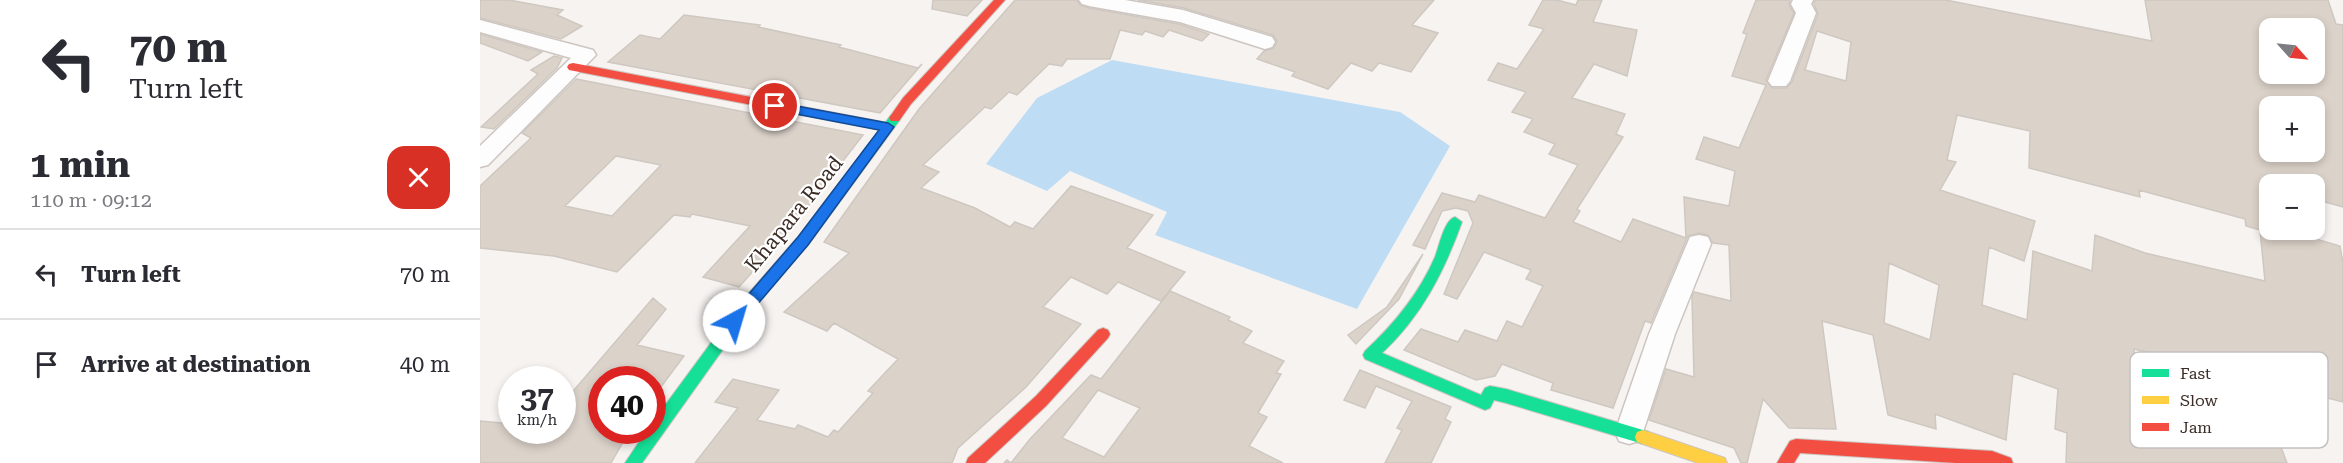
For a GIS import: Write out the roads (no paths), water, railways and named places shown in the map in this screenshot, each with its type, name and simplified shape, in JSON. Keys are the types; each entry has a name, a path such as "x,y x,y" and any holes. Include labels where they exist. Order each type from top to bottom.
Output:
{"street":[{"name":"Khapara Road","path":"633,463 719,341 810,232 907,101 1000,0"},
{"path":"1089,0 1183,16 1265,42"},
{"path":"1779,81 1806,13 1801,4 1803,0"},
{"path":"480,26 586,54 480,159"},
{"path":"573,67 888,127"},
{"path":"1455,222 1445,254 1422,303 1393,337 1371,355 1485,403 1490,393 1629,432 1719,463"},
{"path":"1629,432 1666,323 1699,244"},
{"path":"974,463 1041,401 1103,333"},
{"path":"1785,463 1796,446 1992,458 2005,463"}],"water":[{"path":"1112,60 1400,112 1450,146 1357,309 1155,235 1167,212 1070,171 1047,191 986,164 1037,98"}]}
